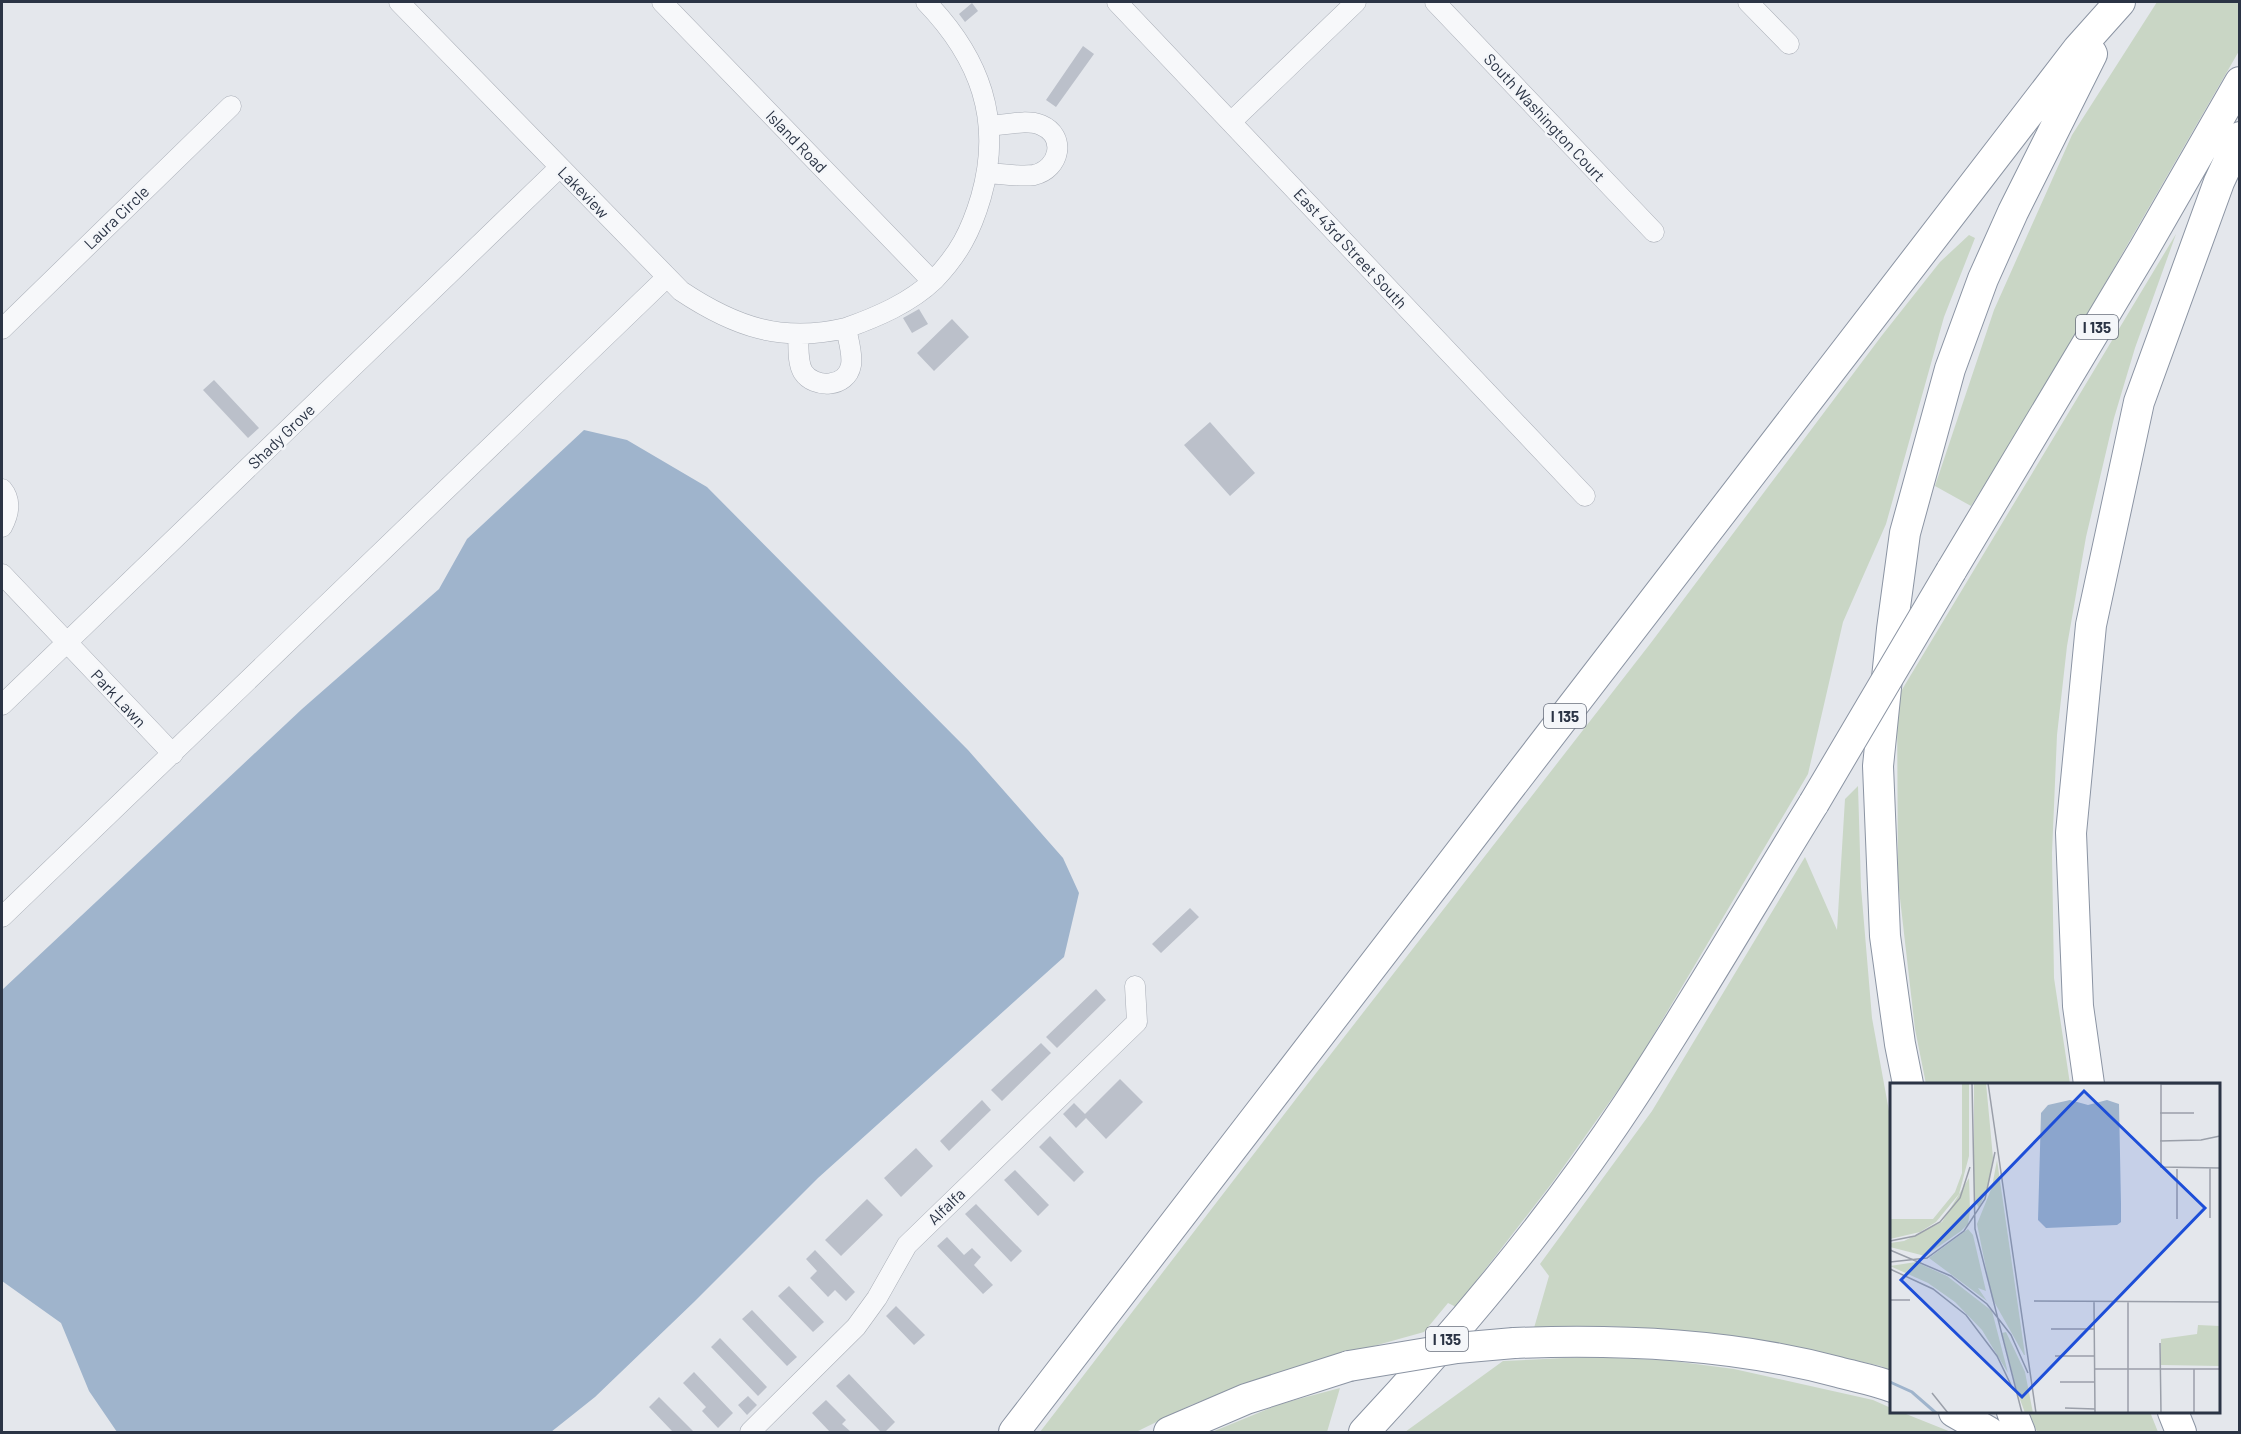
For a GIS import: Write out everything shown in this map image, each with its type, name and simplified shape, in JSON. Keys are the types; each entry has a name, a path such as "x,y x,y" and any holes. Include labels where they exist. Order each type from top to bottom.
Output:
{"highway":[{"path":"1908,1083 1885,936 1878,766 1905,532 1950,369 1983,279 2078,80 2121,2"},
{"name":"I 135","path":"1014,1432 2078,49 2121,2"},
{"name":"I 135","path":"1364,1432 1491,1289 1585,1166 1628,1105 1814,802 2144,249 2240,82"},
{"path":"2088,1083 2078,1006 2071,833 2091,624 2139,402 2219,182 2240,136"},
{"path":"1169,1432 1246,1399 1349,1366 1457,1348 1514,1342 1635,1341 1722,1350 1804,1363 1890,1386"},
{"path":"1956,1413 1989,1432"},
{"path":"2012,1413 2020,1432"},
{"path":"2173,1413 2181,1432"}],"street":[{"name":"Lakeview","path":"399,2 667,277 690,297 728,319 763,331 798,335 827,333 846,328 874,318 901,304 932,281 957,254 973,224 988,173 990,126 981,86 972,63 957,38 926,2"},
{"name":"Island Road","path":"662,2 932,281"},
{"name":"East 43rd Street South","path":"1117,2 1585,496"},
{"path":"1232,121 1356,2"},
{"name":"South Washington Court","path":"1436,2 1654,232"},
{"path":"1748,2 1789,44"},
{"name":"Laura Circle","path":"2,328 231,106"},
{"path":"988,173 1033,175 1045,171 1054,163 1058,153 1057,140 1041,125 1029,123 990,126"},
{"name":"Shady Grove","path":"2,705 560,167"},
{"path":"2,917 667,277"},
{"path":"798,335 803,372 818,384 828,385 848,373 851,366 846,328"},
{"path":"2,489 7,495 5,519"},
{"name":"Park Lawn","path":"2,574 173,754"},
{"name":"Alfalfa","path":"750,1432 856,1327 877,1298 907,1245 1137,1022 1136,986"}],"green space":[{"path":"2157,2 2239,2 2239,51 2031,412 1971,506 1935,486 1994,310 2072,135"},
{"path":"2176,234 2135,348 2114,418 2086,537 2067,646 2057,735 2052,853 2054,978 2070,1083 1926,1083 1915,1029 1898,881 1897,698"},
{"path":"1969,235 1975,238 1944,317 1886,524 1843,622 1808,774 1635,1066 1552,1183 1456,1307 1448,1303 1424,1332 1270,1375 1191,1405 1136,1432 1040,1432 1650,644 1883,334 1940,262"},
{"path":"1858,786 1861,887 1872,1018 1890,1117 1890,1370 1881,1366 1838,1357 1709,1335 1622,1327 1534,1328 1549,1276 1540,1264 1652,1111 1805,857 1837,930 1845,799"},
{"path":"1585,1357 1665,1360 1734,1369 1873,1400 1890,1408 1890,1413 1904,1413 1951,1432 1405,1432 1503,1361"},
{"path":"1340,1388 1327,1432 1212,1432 1280,1404"},
{"path":"2029,1413 2150,1413 2158,1432 2037,1432"}],"water":[{"path":"584,430 627,440 707,487 968,750 1063,858 1079,893 1064,957 818,1178 595,1397 551,1432 117,1432 89,1391 61,1323 2,1281 2,990 302,709 439,589 467,539"}],"building":[{"path":"972,3 978,11 965,22 959,14"},
{"path":"1083,46 1094,54 1056,107 1046,100"},
{"path":"919,309 928,324 912,333 903,318"},
{"path":"952,319 969,337 934,371 917,353"},
{"path":"214,380 259,428 248,438 203,390"},
{"path":"1210,422 1255,473 1230,496 1184,445"},
{"path":"1190,908 1199,917 1161,953 1152,944"},
{"path":"1096,989 1106,1000 1057,1048 1046,1037"},
{"path":"1041,1043 1051,1053 1002,1101 991,1090"},
{"path":"1120,1079 1143,1102 1106,1139 1086,1118 1076,1128 1063,1114 1074,1103 1085,1114"},
{"path":"982,1100 991,1110 949,1151 940,1141"},
{"path":"1050,1136 1084,1172 1074,1182 1039,1147"},
{"path":"916,1148 933,1166 901,1197 884,1178"},
{"path":"1015,1170 1049,1205 1038,1216 1004,1180"},
{"path":"867,1199 883,1215 841,1256 825,1240"},
{"path":"976,1204 1022,1251 1011,1262 965,1214"},
{"path":"947,1237 964,1255 972,1248 981,1257 974,1265 993,1285 983,1294 937,1246"},
{"path":"815,1250 855,1292 846,1301 835,1290 828,1297 810,1278 817,1271 806,1259"},
{"path":"789,1286 824,1322 813,1332 778,1296"},
{"path":"896,1306 925,1335 914,1345 886,1316"},
{"path":"752,1310 797,1357 787,1366 742,1319"},
{"path":"720,1338 767,1387 758,1396 711,1347"},
{"path":"694,1372 733,1413 718,1428 702,1411 706,1407 683,1383"},
{"path":"849,1374 895,1422 885,1432 881,1432 836,1386"},
{"path":"748,1396 757,1405 747,1415 738,1405"},
{"path":"659,1397 694,1432 670,1432 672,1431 649,1407"},
{"path":"826,1400 846,1420 842,1424 851,1432 830,1432 812,1413"}]}
